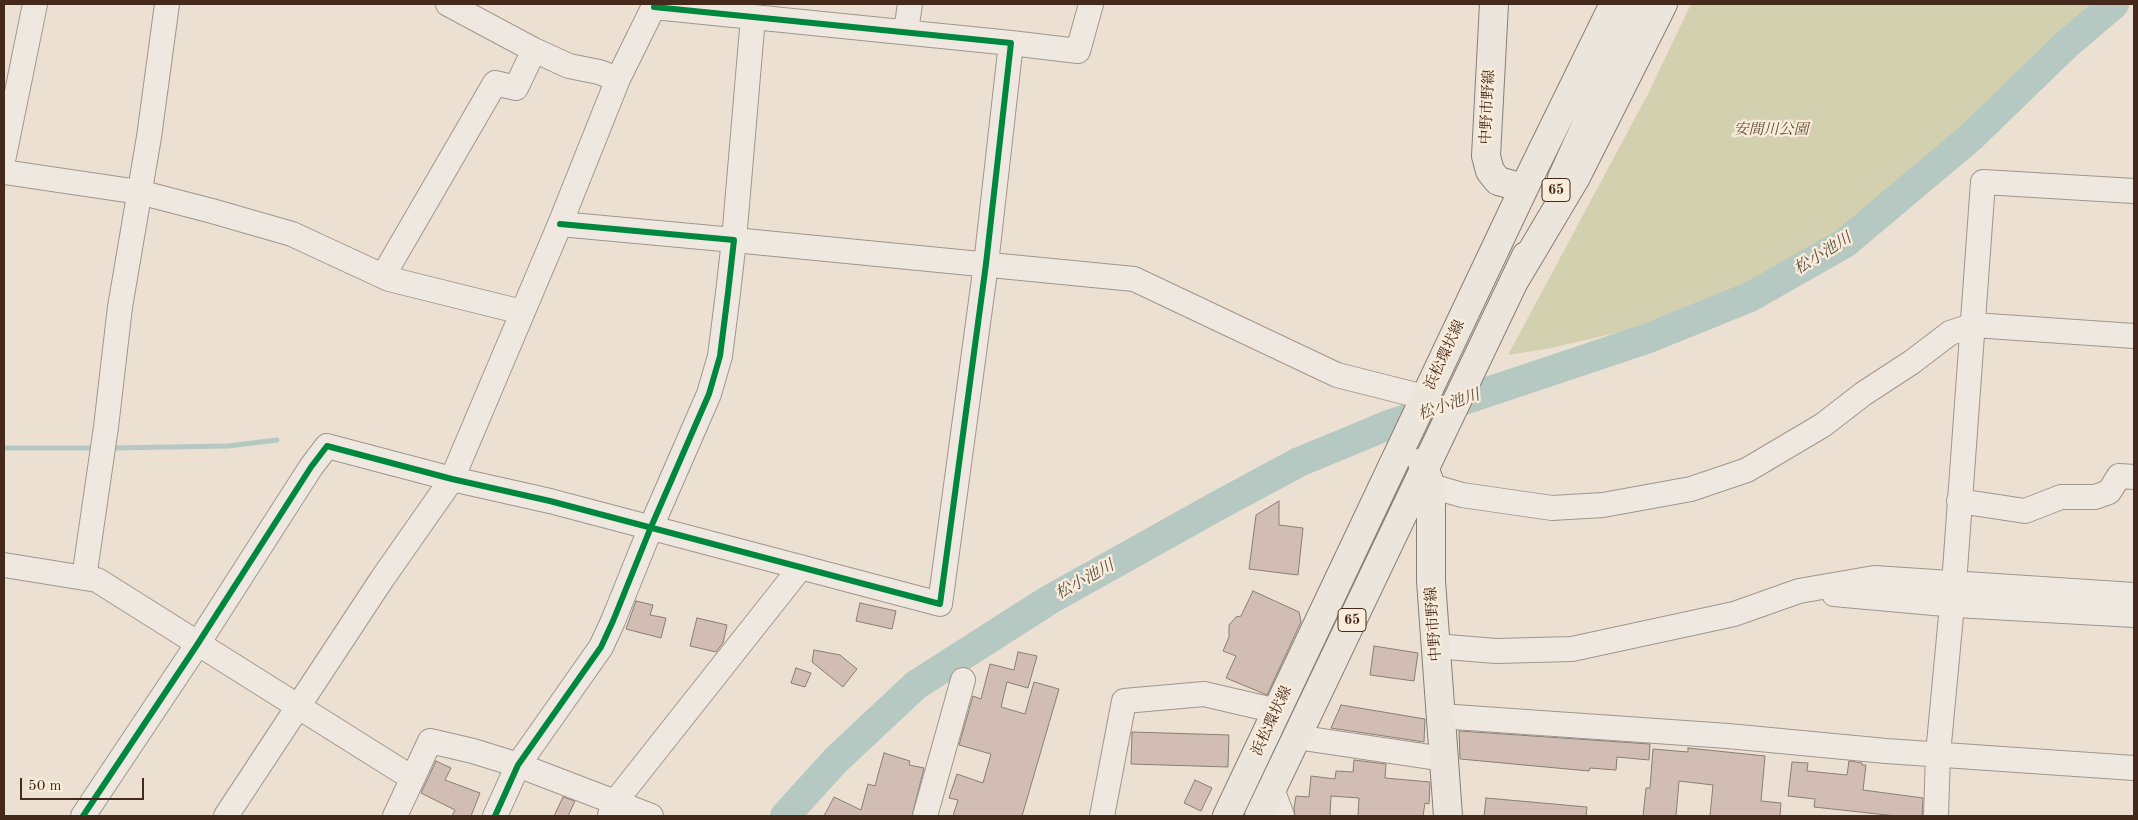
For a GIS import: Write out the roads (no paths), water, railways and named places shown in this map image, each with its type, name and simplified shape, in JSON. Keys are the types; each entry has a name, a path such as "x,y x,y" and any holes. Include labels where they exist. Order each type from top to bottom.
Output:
{"main road":[{"name":"中野市野線","path":"1494,4 1486,156 1490,171 1498,181 1524,188"},
{"name":"浜松環状線","path":"1259,816 1296,737 1428,476 1446,424 1516,278 1641,4"},
{"path":"1516,278 1576,177 1663,4"},
{"name":"浜松環状線","path":"1227,816 1524,188 1610,11"},
{"path":"1406,438 1428,476"},
{"name":"中野市野線","path":"1428,476 1431,581 1448,816"}],"street":[{"path":"4,156 35,4"},
{"path":"84,578 120,306 149,137 167,4"},
{"path":"448,4 534,50 569,66 599,72 618,79"},
{"path":"906,31 910,4"},
{"path":"226,816 382,579 452,479 560,224 618,79 654,5 1078,51 1091,4"},
{"path":"495,816 518,765 601,647 709,394 720,356 734,240 753,17"},
{"path":"83,816 326,446 452,479 550,501 940,604 986,264 1011,43"},
{"path":"383,276 495,83 516,88 534,50"},
{"path":"4,172 139,192 292,234 383,276 522,312"},
{"path":"1936,816 1938,754 1953,594 1983,182 2134,191"},
{"path":"560,224 1134,278 1337,375 1424,400"},
{"path":"1428,476 1462,495 1552,508 1603,505 1691,489 1747,470 1823,425 1863,394 1912,362 1950,333 1974,325 2134,336"},
{"path":"1959,501 2025,511 2061,498 2095,497 2109,492 2119,476 2134,477"},
{"path":"4,566 97,580 197,645 412,778"},
{"path":"612,809 801,567"},
{"path":"1435,646 1496,651 1572,648 1734,614 1799,591 1874,578 1953,594 2134,615"},
{"path":"1953,594 2134,595"},
{"path":"925,816 963,680"},
{"path":"1102,816 1124,701 1204,694 1277,711"},
{"path":"1440,716 1728,736 1886,751 2134,768"},
{"path":"1296,737 1444,759"},
{"path":"395,816 430,741 473,751 518,765 612,809 651,816"},
{"path":"1272,789 1282,816"}],"waterway":[{"name":"松小池川","path":"785,816 836,760 916,685 1049,600 1219,505 1299,462 1386,426 1646,339 1750,297 1845,243 1971,137 2067,44 2114,4"},
{"path":"110,448 228,446 277,440"},
{"path":"4,448 95,448"}],"park label":[{"name":"安間川公園","path":"1771,130"}]}
